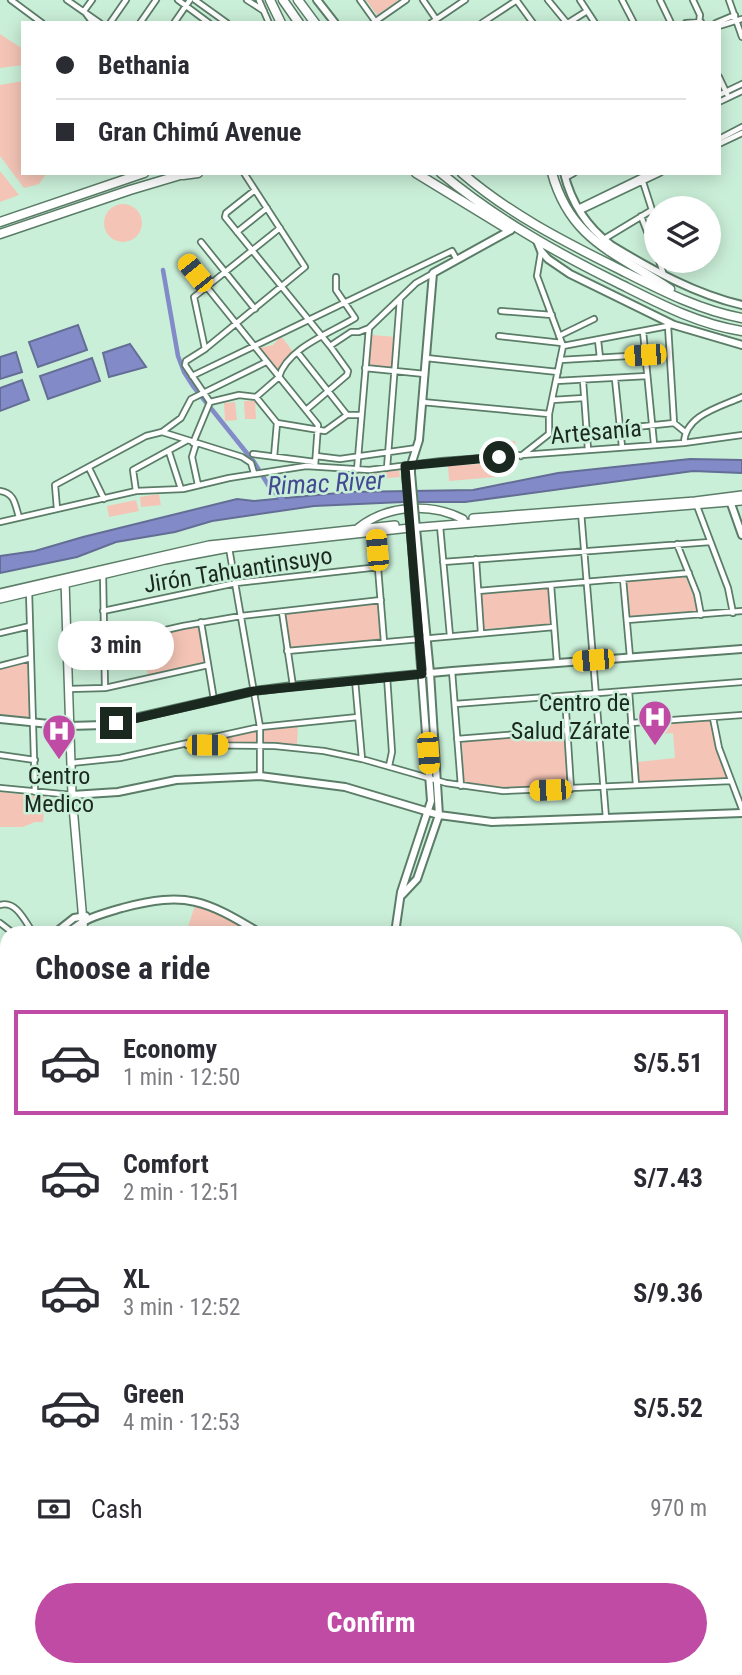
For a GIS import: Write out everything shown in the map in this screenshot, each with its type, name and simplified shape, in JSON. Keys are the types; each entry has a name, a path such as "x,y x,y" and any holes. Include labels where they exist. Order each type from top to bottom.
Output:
{"highway":[{"path":"271,0 280,21"},
{"path":"283,0 298,21"},
{"path":"298,0 314,21"},
{"path":"0,222 138,175"},
{"path":"0,234 176,175"},
{"path":"419,175 511,230 526,234"},
{"path":"443,175 472,198 537,241 675,312 712,325 742,331"},
{"path":"465,175 507,206 557,236 687,301 742,317"},
{"path":"553,175 562,201 586,235 687,301"}],"main road":[{"path":"103,571 229,548 413,523 696,506 742,495"},
{"path":"413,523 440,526 730,500 742,502"},
{"path":"357,528 384,513 404,509 439,510 463,519"},
{"path":"0,599 65,580 228,542 357,528 375,529"},
{"path":"65,580 72,795 81,923"},
{"path":"0,593 29,589"}],"street":[{"path":"11,0 39,21"},
{"path":"67,0 97,21"},
{"path":"84,11 92,0"},
{"path":"111,21 126,0"},
{"path":"141,21 156,0"},
{"path":"178,0 206,21"},
{"path":"175,21 192,0 224,21"},
{"path":"247,0 265,12"},
{"path":"259,0 269,21"},
{"path":"317,0 333,21"},
{"path":"360,0 373,21"},
{"path":"375,21 406,0"},
{"path":"423,0 436,19"},
{"path":"434,21 465,0"},
{"path":"485,21 517,0 530,21"},
{"path":"548,0 566,21"},
{"path":"580,0 594,21"},
{"path":"622,0 633,21"},
{"path":"660,0 670,21"},
{"path":"693,0 700,21"},
{"path":"729,0 738,18 742,37"},
{"path":"84,11 92,21"},
{"path":"571,21 587,11"},
{"path":"721,23 738,18"},
{"path":"721,81 728,95"},
{"path":"721,100 742,84"},
{"path":"721,95 742,91"},
{"path":"721,140 742,127"},
{"path":"721,140 742,133"},
{"path":"209,405 200,394 185,363 283,288 305,267 245,175"},
{"path":"565,176 578,210 603,239 664,275 707,295 742,305"},
{"path":"578,210 647,176 653,209 603,239"},
{"path":"255,190 225,215 330,346 348,373 306,410"},
{"path":"237,232 267,208"},
{"path":"641,216 644,224"},
{"path":"205,349 194,297 280,228"},
{"path":"341,326 351,332 369,328 416,283 511,230"},
{"path":"537,241 541,251 569,274 671,325 742,345"},
{"path":"201,242 255,309"},
{"path":"192,376 452,251 457,260"},
{"path":"521,456 549,434 549,414 563,345 537,276 541,251"},
{"path":"185,260 306,410 318,429 315,461"},
{"path":"401,896 417,878 439,815 427,638 408,469 418,447 433,273"},
{"path":"256,397 279,377 298,353 321,335 355,318 337,290 336,277"},
{"path":"387,468 400,299"},
{"path":"501,311 552,315"},
{"path":"559,336 594,319"},
{"path":"499,336 563,345 671,325"},
{"path":"671,325 674,423"},
{"path":"357,470 369,328"},
{"path":"643,331 654,444"},
{"path":"330,346 351,332"},
{"path":"598,340 600,358"},
{"path":"298,353 347,415"},
{"path":"560,360 645,355"},
{"path":"426,358 558,372"},
{"path":"57,509 55,485 146,436 162,432 184,415 189,401 266,362"},
{"path":"365,368 425,374"},
{"path":"556,381 648,376"},
{"path":"615,379 622,447"},
{"path":"583,380 588,450"},
{"path":"198,485 192,442 209,405 239,395 256,397 277,423 327,431 347,415 361,415"},
{"path":"684,443 685,432 693,420 742,397"},
{"path":"552,400 584,398"},
{"path":"422,402 549,414"},
{"path":"274,457 277,423"},
{"path":"587,432 674,423 685,432"},
{"path":"162,432 243,457 251,463 255,473"},
{"name":"Artesanía","path":"315,461 357,470 408,469 742,435"},
{"path":"136,491 132,472 192,442"},
{"path":"539,444 541,455"},
{"path":"0,522 136,491 181,489 315,461 418,447"},
{"path":"169,452 181,489"},
{"path":"253,454 315,461"},
{"path":"89,468 104,499"},
{"path":"0,491 13,497 19,517"},
{"path":"730,500 742,536"},
{"path":"736,520 742,502"},
{"path":"696,506 728,588 733,612"},
{"path":"581,512 606,818"},
{"path":"396,926 401,896 429,812 430,779 418,639 413,523"},
{"path":"440,526 450,636"},
{"path":"375,529 384,642"},
{"path":"443,562 710,542"},
{"path":"677,544 700,604 701,615"},
{"path":"229,548 260,727 260,776"},
{"path":"476,559 481,633"},
{"name":"Jirón Tahuantinsuyo","path":"103,611 236,583 379,567"},
{"path":"103,571 105,688"},
{"path":"478,591 689,573"},
{"path":"624,579 630,657"},
{"path":"551,585 558,663"},
{"path":"29,589 35,792"},
{"path":"104,644 201,622 381,600"},
{"path":"627,620 742,611"},
{"path":"282,612 293,687"},
{"path":"201,622 214,700"},
{"path":"0,633 30,626"},
{"path":"287,651 554,627"},
{"path":"0,719 69,726 116,723 254,691 452,671 742,649"},
{"path":"0,666 31,658"},
{"path":"68,689 105,688 208,665"},
{"path":"452,671 461,786"},
{"path":"387,677 392,752 389,766"},
{"path":"355,680 362,758"},
{"path":"455,704 742,682"},
{"path":"629,691 636,785"},
{"path":"565,696 571,789"},
{"path":"631,723 742,715"},
{"path":"71,763 120,758 260,727 358,717"},
{"path":"0,788 72,795 118,792 176,780 260,776 345,787 439,815 507,822 742,811 716,739 713,718"},
{"path":"457,738 567,730"},
{"path":"187,745 304,748 362,758 461,786 503,791 731,781"},
{"path":"0,755 35,760"},
{"path":"423,829 429,828 433,832"},
{"path":"81,923 93,916 147,902 185,898 212,906 248,926"},
{"path":"0,905 6,903 13,906 28,926"}],"shaded area":[{"path":"366,0 397,0 398,1 377,15"},
{"path":"0,34 21,48 21,65 0,68"},
{"path":"21,81 21,175 46,175 39,184 24,188 0,156 0,85"},
{"path":"0,171 19,195 0,202"},
{"path":"123,204 136,210 142,223 136,236 123,242 110,236 104,223 110,210"},
{"path":"372,335 397,337 393,369 369,368"},
{"path":"281,336 295,354 277,371 259,348 273,345"},
{"path":"244,401 255,401 256,419 245,419"},
{"path":"235,402 237,420 225,421 224,403"},
{"path":"515,441 516,452 497,453 497,442"},
{"path":"495,463 496,477 449,481 448,466"},
{"path":"399,470 400,477 359,481 359,475"},
{"path":"159,494 161,505 141,507 140,497"},
{"path":"136,500 139,511 109,517 107,506"},
{"path":"685,576 697,603 697,613 629,618 626,582"},
{"path":"548,588 551,624 484,629 481,593"},
{"path":"379,603 382,640 289,649 285,614"},
{"path":"200,626 207,663 148,675 141,639"},
{"path":"29,662 30,718 0,714 0,669"},
{"path":"710,720 728,779 638,784 638,762 675,758 673,733 651,735 650,725"},
{"path":"298,725 297,745 263,742 262,729"},
{"path":"256,730 258,742 207,742"},
{"path":"564,733 568,786 515,789 464,785 462,742"},
{"path":"0,792 45,797 43,822 23,827 0,827"},
{"path":"195,905 229,918 240,926 188,926"}],"water":[{"path":"78,325 87,350 38,367 29,342"},
{"path":"130,344 146,367 109,377 103,353"},
{"path":"16,352 22,372 0,379 0,357"},
{"path":"92,358 100,381 48,399 40,376"},
{"path":"22,380 29,400 0,411 0,388"},
{"path":"690,459 742,460 742,473 693,471 465,502 314,506 212,521 175,532 116,542 77,557 0,573 0,556 35,551 237,499 254,501 349,492 473,490 558,473"}],"waterway":[{"name":"Rimac River","path":"163,270 178,356 184,372 254,462 270,488 284,501"}],"place":[{"name":"Centro de Salud Zárate","path":"655,747"},
{"name":"Centro Medico","path":"59,761"}],"route":[{"path":"116,723 254,691 422,674 405,466 499,457"}]}
